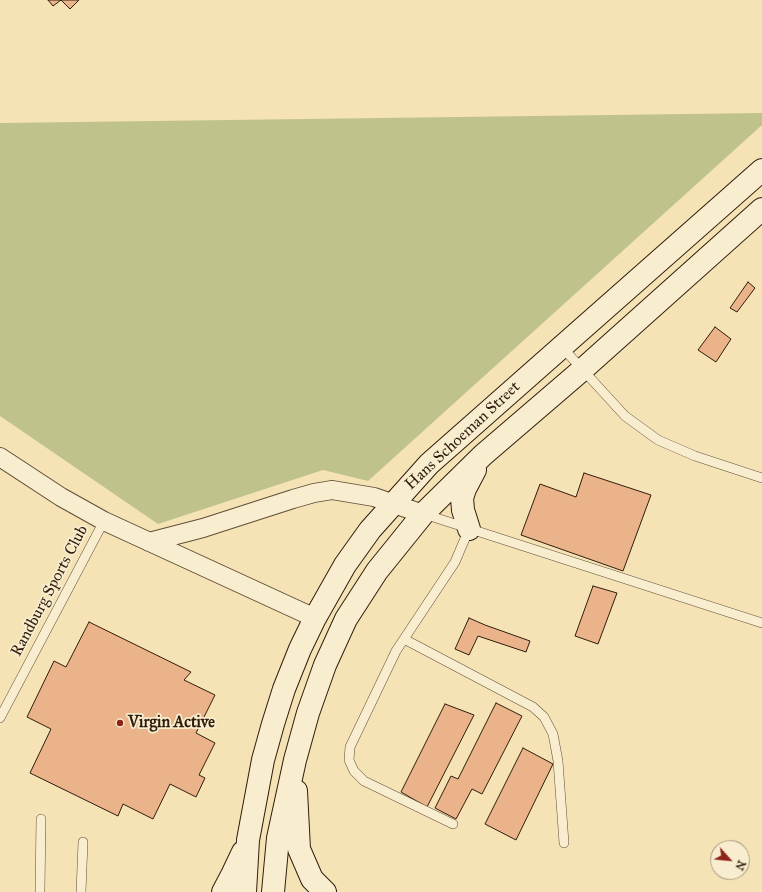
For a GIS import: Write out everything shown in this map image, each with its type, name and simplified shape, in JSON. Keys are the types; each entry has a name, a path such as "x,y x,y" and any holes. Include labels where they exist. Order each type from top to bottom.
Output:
{"main road":[{"name":"Hans Schoeman Street","path":"245,892 248,840 263,760 273,724 284,689 300,649 344,565 370,530 429,464 762,170"},
{"name":"Hans Schoeman Street","path":"273,892 278,838 295,760 308,713 325,665 346,619 378,571 423,514 483,455 582,370 762,209"},
{"path":"469,529 463,510 462,498 465,489 483,455"},
{"path":"295,760 299,849 312,879 325,892"},
{"path":"223,892 234,873 248,840"}],"street":[{"path":"0,457 61,497 104,521 315,618"},
{"path":"149,542 203,528 314,493 332,490 374,497 423,514"}],"lane":[{"path":"561,346 625,416 658,440 695,456 762,478"},
{"path":"423,514 762,623"},
{"name":"Randburg Sports Club","path":"0,718 104,521"},
{"path":"453,824 364,781 354,771 349,760 350,747 396,651 455,562 469,529"},
{"path":"404,639 533,707 544,716 553,734 558,761 564,843"},
{"path":"40,890 41,819"},
{"path":"81,892 83,842"}],"green space":[{"path":"762,113 762,125 368,481 323,470 158,524 0,416 0,123"}],"building":[{"path":"48,0 61,0 53,6"},
{"path":"61,0 79,0 70,9"},
{"path":"748,282 755,288 737,312 730,308"},
{"path":"715,327 731,339 716,362 698,350"},
{"path":"584,473 651,495 623,571 521,535 540,484 576,497"},
{"path":"593,586 617,593 598,644 575,636"},
{"path":"469,618 530,641 526,652 478,636 469,655 455,649"},
{"name":"Virgin Active","path":"89,622 191,672 184,680 215,695 196,733 215,743 199,775 205,778 196,797 170,784 153,819 123,804 118,816 30,773 51,729 27,717 54,661 66,667"},
{"path":"496,703 522,716 482,794 472,789 456,819 435,808 451,776 458,779"},
{"path":"445,704 474,715 427,807 401,792"},
{"path":"523,748 553,764 516,840 485,824"}],"place":[{"name":"Virgin Active","path":"120,723"}]}
